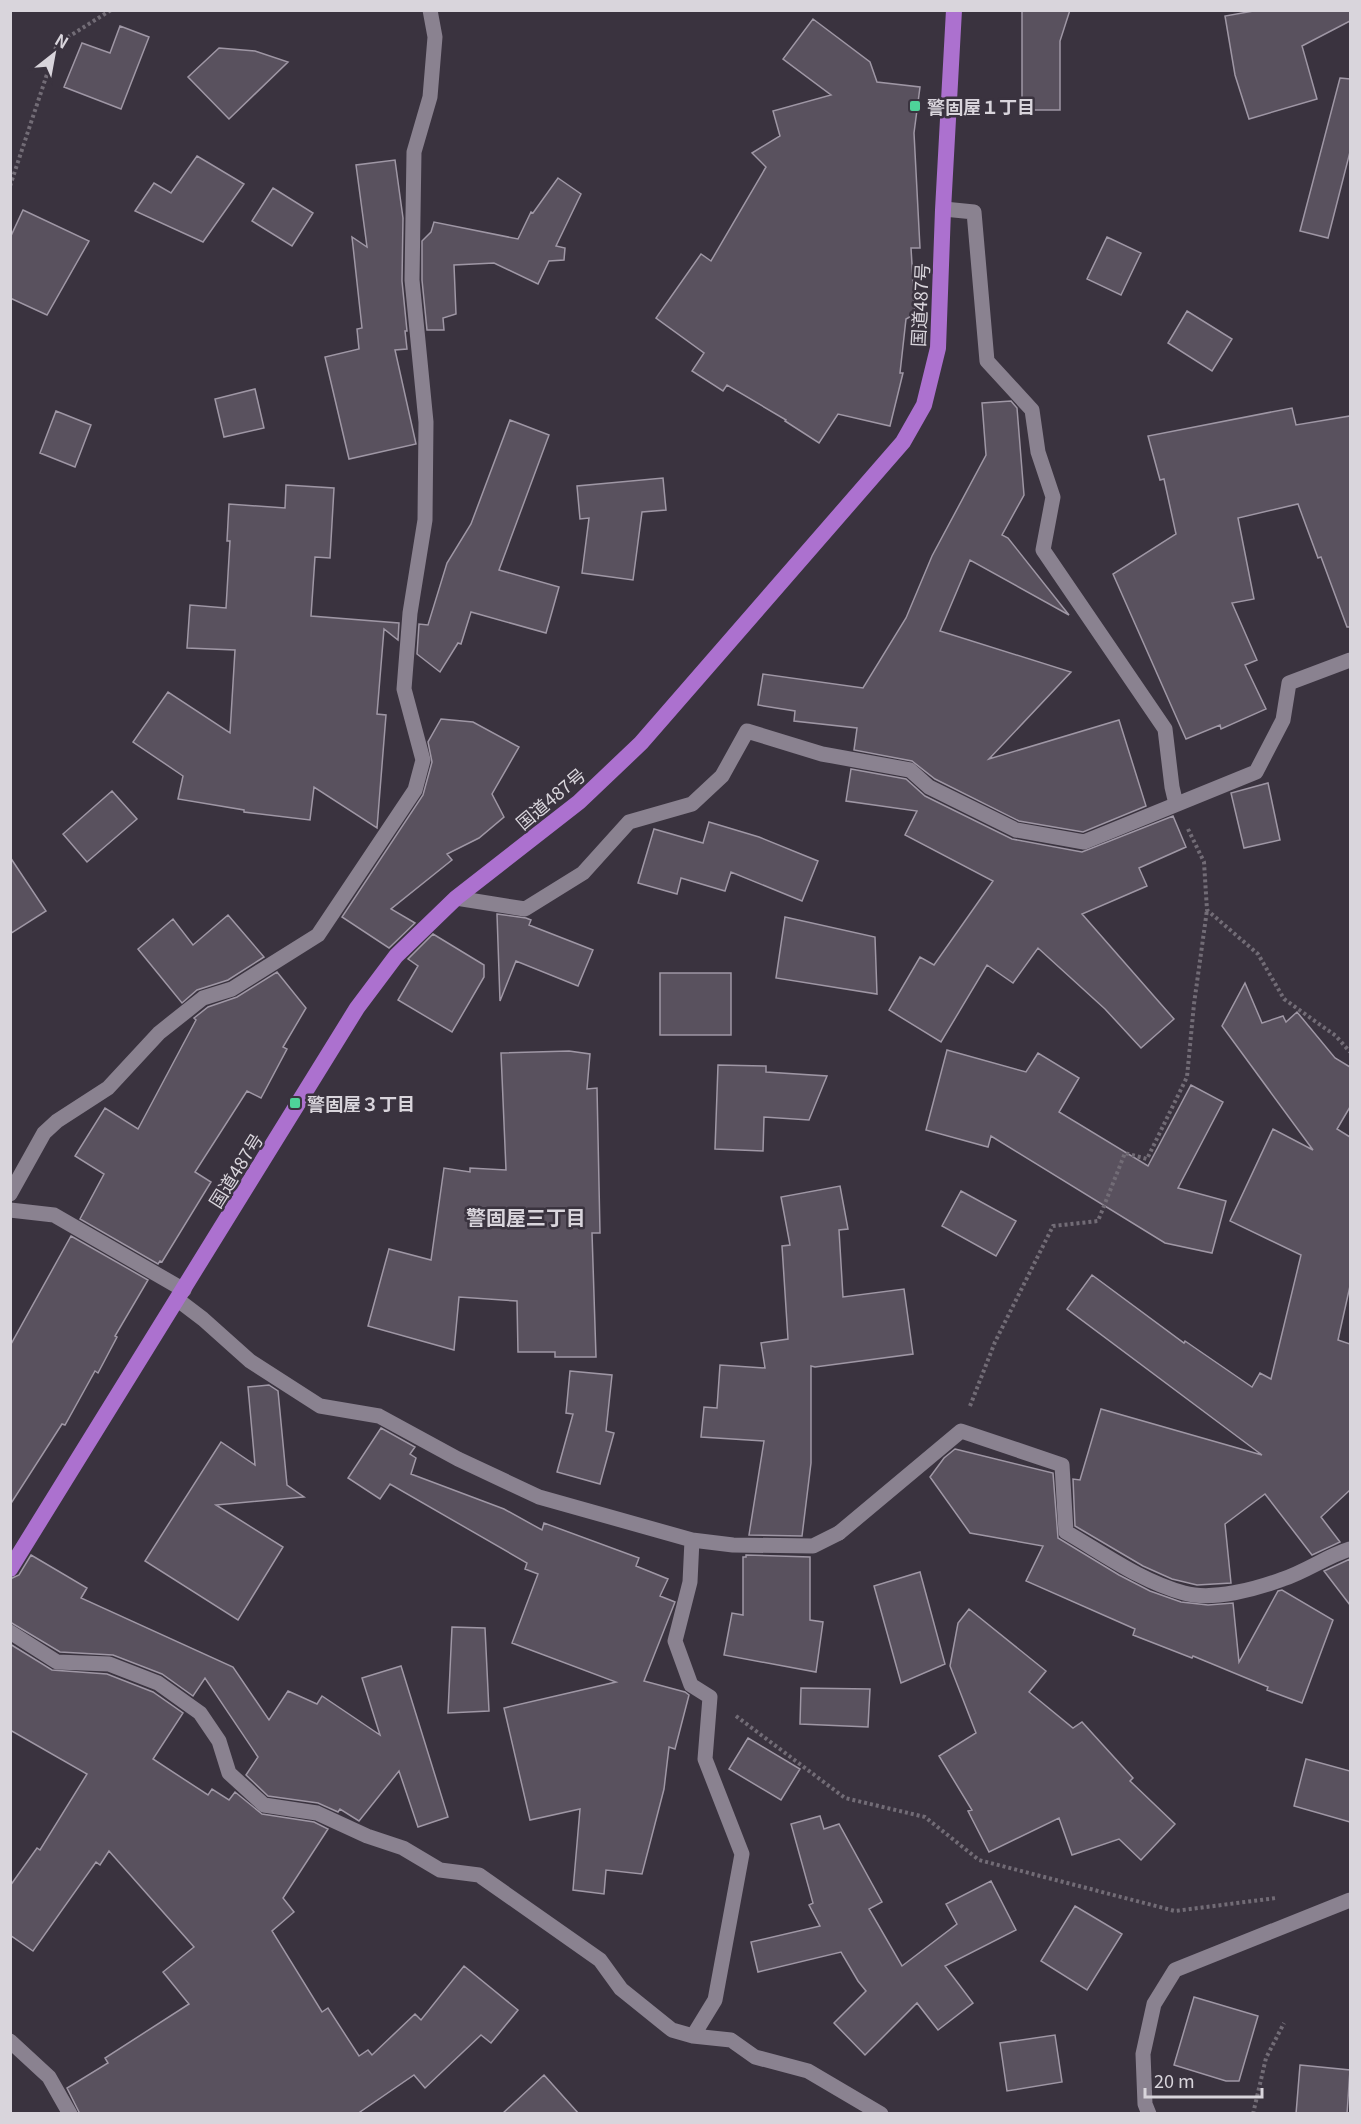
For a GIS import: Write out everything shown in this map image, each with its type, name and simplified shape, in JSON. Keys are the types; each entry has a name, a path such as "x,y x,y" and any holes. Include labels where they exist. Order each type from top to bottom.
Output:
{"highway":[{"name":"国道487号","path":"10,1569 357,1008 396,956 456,898 579,802 641,743 903,442 924,405 938,348 954,10"}],"street":[{"path":"10,1194 44,1133 57,1120 108,1088 159,1033 204,998 232,989 318,935 415,790 423,760 404,689 410,613 425,520 426,422 412,280 414,152 430,97 435,37 430,10"},
{"path":"944,209 974,212 987,361 1032,410 1038,452 1053,497 1043,550 1165,729 1176,804"},
{"path":"456,898 525,909 583,873 629,822 692,804 722,776 747,731 822,754 910,770 929,787 1016,830 1084,843 1256,772 1283,720 1289,684 1350,660"},
{"path":"10,1210 54,1215 181,1295 250,1360 320,1406 379,1416 458,1459 539,1497 692,1540 733,1545 813,1546 839,1533 961,1431 1062,1465 1066,1532 1148,1580 1186,1594 1228,1595 1285,1579 1334,1554 1350,1549"},
{"path":"692,1540 690,1582 675,1641 691,1685 710,1697 705,1759 742,1854 716,2000 693,2036"},
{"path":"10,1632 57,1662 110,1665 158,1683 200,1713 219,1741 229,1773 264,1805 317,1813 367,1836 403,1848 440,1870 479,1875 600,1960 621,1989 672,2030 693,2036 731,2040 755,2057 808,2071 881,2114"},
{"path":"1149,2114 1145,2104 1143,2054 1154,2004 1175,1970 1350,1900"},
{"path":"10,2041 49,2077 70,2114"}],"path":[{"path":"10,186 57,44 111,10"},
{"path":"961,1431 994,1342 1053,1226 1098,1221 1125,1153 1147,1159 1187,1077 1207,910 1204,862 1176,804"},
{"path":"1207,910 1258,954 1284,999 1336,1036 1350,1052"},
{"path":"710,1697 845,1798 925,1817 979,1860 1175,1911 1279,1897"},
{"path":"1253,2114 1266,2058 1284,2023"}],"building":[{"path":"1022,10 1070,10 1060,41 1060,110 1022,110"},
{"path":"1259,10 1350,10 1350,21 1302,46 1317,99 1249,119 1235,75 1225,16"},
{"path":"813,19 870,62 877,82 920,87 914,133 920,248 911,248 915,314 906,319 900,373 903,373 890,426 838,414 819,443 786,420 727,385 723,391 692,371 704,353 656,318 701,254 711,261 766,167 752,153 780,136 773,111 831,95 783,59"},
{"path":"120,26 149,37 121,109 64,87 82,43 110,53"},
{"path":"219,48 255,51 288,62 229,119 188,77"},
{"path":"1340,78 1350,79 1350,152 1328,238 1300,231"},
{"path":"197,156 244,184 203,242 135,211 154,183 171,193"},
{"path":"395,160 403,218 402,281 407,349 395,350 416,444 349,459 325,357 359,349 357,329 362,328 352,237 367,247 356,165"},
{"path":"558,178 581,194 556,246 565,248 564,260 549,261 538,284 494,263 454,265 456,314 443,318 444,330 427,330 422,280 422,241 431,232 434,222 518,239 531,212 533,213"},
{"path":"273,188 313,213 292,246 252,221"},
{"path":"23,210 89,241 47,315 10,298 10,238"},
{"path":"1107,237 1141,253 1121,295 1087,279"},
{"path":"1187,311 1232,339 1212,371 1168,343"},
{"path":"255,389 264,428 224,437 215,399"},
{"path":"1011,401 1017,408 1024,495 1002,535 1008,538 1069,615 970,560 940,631 1071,672 989,759 1119,720 1146,806 1083,832 1019,821 935,779 912,761 854,750 857,728 794,721 795,711 758,705 763,674 863,688 906,618 932,556 986,455 982,403"},
{"path":"1292,408 1296,425 1350,416 1350,627 1347,627 1298,504 1238,518 1254,599 1232,603 1257,660 1245,665 1266,709 1221,729 1220,725 1186,739 1113,574 1176,534 1164,479 1160,480 1148,436"},
{"path":"56,411 91,425 75,467 40,453"},
{"path":"510,420 549,435 499,570 559,587 546,633 471,612 461,644 458,643 440,672 417,654 419,624 428,625 447,563 471,524"},
{"path":"663,478 666,510 642,512 633,580 582,573 589,518 580,519 577,486"},
{"path":"286,485 334,488 330,558 315,557 311,616 399,623 398,640 384,629 377,714 386,715 377,828 314,787 310,820 244,812 244,810 178,799 183,776 133,742 168,692 230,733 235,650 187,648 190,605 226,608 230,541 227,541 229,504 285,508"},
{"path":"441,719 473,722 519,747 492,794 504,817 479,838 447,854 452,860 391,909 415,923 389,948 342,917 423,795 432,762 428,742"},
{"path":"851,769 906,779 925,796 1012,839 1082,852 1173,816 1186,847 1139,868 1147,886 1082,914 1174,1019 1141,1048 1105,1009 1038,948 1013,983 987,965 941,1042 889,1010 920,957 934,965 993,881 905,835 917,811 846,801"},
{"path":"1268,783 1280,840 1244,848 1231,793"},
{"path":"112,791 137,819 87,862 63,834"},
{"path":"709,822 759,837 818,861 802,901 731,872 725,891 681,878 677,894 638,883 654,829 703,843"},
{"path":"10,857 46,911 10,934"},
{"path":"497,914 526,918 531,920 529,925 593,950 578,986 516,961 500,1001"},
{"path":"228,915 264,957 228,980 197,990 182,1003 138,949 173,919 193,945"},
{"path":"785,917 875,937 877,994 776,978"},
{"path":"433,934 484,965 484,977 452,1032 398,1000 418,966 408,959"},
{"path":"277,972 306,1008 283,1047 287,1049 261,1098 247,1091 195,1172 211,1182 162,1262 158,1264 80,1219 104,1174 75,1156 105,1108 138,1129 196,1020 194,1018 208,1007 237,997"},
{"path":"660,973 731,973 731,1035 660,1035"},
{"path":"1245,983 1262,1023 1283,1016 1286,1022 1297,1012 1335,1058 1350,1067 1350,1107 1337,1129 1350,1137 1350,1286 1338,1340 1350,1344 1350,1490 1321,1517 1340,1542 1312,1555 1265,1494 1225,1524 1231,1583 1197,1585 1172,1579 1143,1566 1075,1526 1073,1479 1080,1480 1101,1409 1262,1455 1067,1309 1092,1275 1184,1343 1185,1341 1252,1387 1260,1373 1271,1379 1301,1255 1230,1221 1273,1129 1313,1150 1222,1026"},
{"path":"947,1050 1026,1072 1038,1053 1079,1078 1059,1112 1148,1166 1191,1085 1223,1102 1178,1188 1226,1201 1212,1253 1165,1243 991,1136 988,1147 926,1130"},
{"path":"569,1051 590,1054 587,1089 597,1088 600,1233 592,1233 596,1357 555,1357 555,1352 518,1352 517,1301 459,1297 454,1350 368,1326 389,1249 431,1260 444,1168 470,1172 470,1168 506,1170 501,1053"},
{"path":"718,1065 766,1066 766,1072 827,1076 809,1120 764,1117 763,1151 715,1149"},
{"path":"840,1186 848,1229 839,1230 843,1297 904,1289 913,1354 811,1366 811,1463 802,1536 749,1535 764,1441 701,1437 704,1407 717,1408 720,1365 765,1368 761,1343 788,1339 782,1246 790,1245 781,1197"},
{"path":"961,1191 1016,1221 996,1256 942,1226"},
{"path":"71,1236 148,1280 115,1336 117,1337 98,1373 95,1371 65,1425 62,1424 10,1505 10,1346"},
{"path":"570,1371 612,1375 606,1431 614,1433 600,1484 557,1472 573,1414 566,1413"},
{"path":"269,1385 278,1391 287,1485 304,1497 216,1505 283,1547 238,1620 145,1561 221,1442 255,1465 248,1387"},
{"path":"381,1428 415,1447 410,1454 416,1458 411,1474 504,1509 542,1530 544,1523 639,1558 636,1566 668,1579 660,1596 675,1602 644,1681 689,1695 675,1749 669,1747 664,1789 642,1874 606,1870 604,1894 573,1890 580,1809 530,1820 504,1708 616,1682 512,1643 538,1574 525,1569 527,1563 390,1484 380,1499 348,1478"},
{"path":"955,1449 1053,1473 1058,1538 1119,1575 1150,1591 1181,1602 1208,1605 1233,1603 1239,1662 1278,1591 1282,1590 1333,1620 1302,1703 1267,1690 1268,1687 1193,1656 1192,1658 1133,1635 1135,1629 1026,1581 1043,1546 970,1533 930,1477 944,1458"},
{"path":"31,1555 87,1588 81,1598 233,1667 269,1720 288,1691 317,1704 322,1696 380,1735 362,1678 401,1666 448,1817 418,1827 399,1771 359,1821 340,1809 338,1812 318,1803 268,1796 246,1775 258,1757 205,1678 193,1696 162,1674 113,1655 60,1652 10,1622 10,1579 19,1575"},
{"path":"746,1555 810,1557 810,1620 823,1622 816,1672 724,1655 732,1613 743,1615 743,1557"},
{"path":"1350,1559 1350,1605 1324,1571"},
{"path":"920,1572 945,1664 901,1683 874,1586"},
{"path":"969,1609 1046,1671 1029,1692 1073,1728 1082,1722 1133,1778 1130,1781 1175,1824 1141,1860 1119,1839 1072,1855 1059,1818 989,1852 968,1811 972,1810 939,1756 976,1733 950,1666 958,1623"},
{"path":"452,1627 485,1628 489,1711 448,1713"},
{"path":"10,1644 52,1670 107,1674 153,1692 183,1713 153,1759 208,1795 212,1789 229,1800 235,1792 262,1814 314,1822 328,1829 283,1898 294,1912 272,1931 322,2012 328,2008 359,2056 368,2050 372,2055 415,2014 421,2020 464,1966 518,2010 491,2043 481,2035 425,2088 414,2075 357,2114 80,2114 67,2088 108,2063 105,2058 189,2004 163,1972 194,1947 109,1851 100,1865 96,1862 33,1951 10,1935 10,1886 37,1848 40,1850 87,1774 10,1730"},
{"path":"801,1688 870,1689 868,1727 800,1724"},
{"path":"748,1738 800,1769 781,1800 729,1769"},
{"path":"1306,1759 1350,1771 1350,1822 1294,1806"},
{"path":"820,1816 824,1829 839,1824 882,1902 869,1909 902,1966 957,1924 946,1904 991,1881 1016,1930 945,1966 973,2003 938,2030 917,2003 865,2055 834,2023 866,1991 841,1952 758,1972 751,1942 820,1926 809,1905 813,1903 791,1824"},
{"path":"1075,1906 1122,1934 1087,1990 1041,1961"},
{"path":"1194,1997 1258,2016 1239,2081 1226,2081 1174,2065"},
{"path":"1055,2035 1062,2082 1007,2091 1000,2043"},
{"path":"1300,2065 1350,2070 1347,2114 1296,2114"},
{"path":"544,2075 579,2114 502,2114"}],"place":[{"name":"警固屋１丁目","path":"915,106"},
{"name":"警固屋３丁目","path":"295,1103"}],"district":[{"name":"警固屋三丁目","path":"526,1216"}]}
